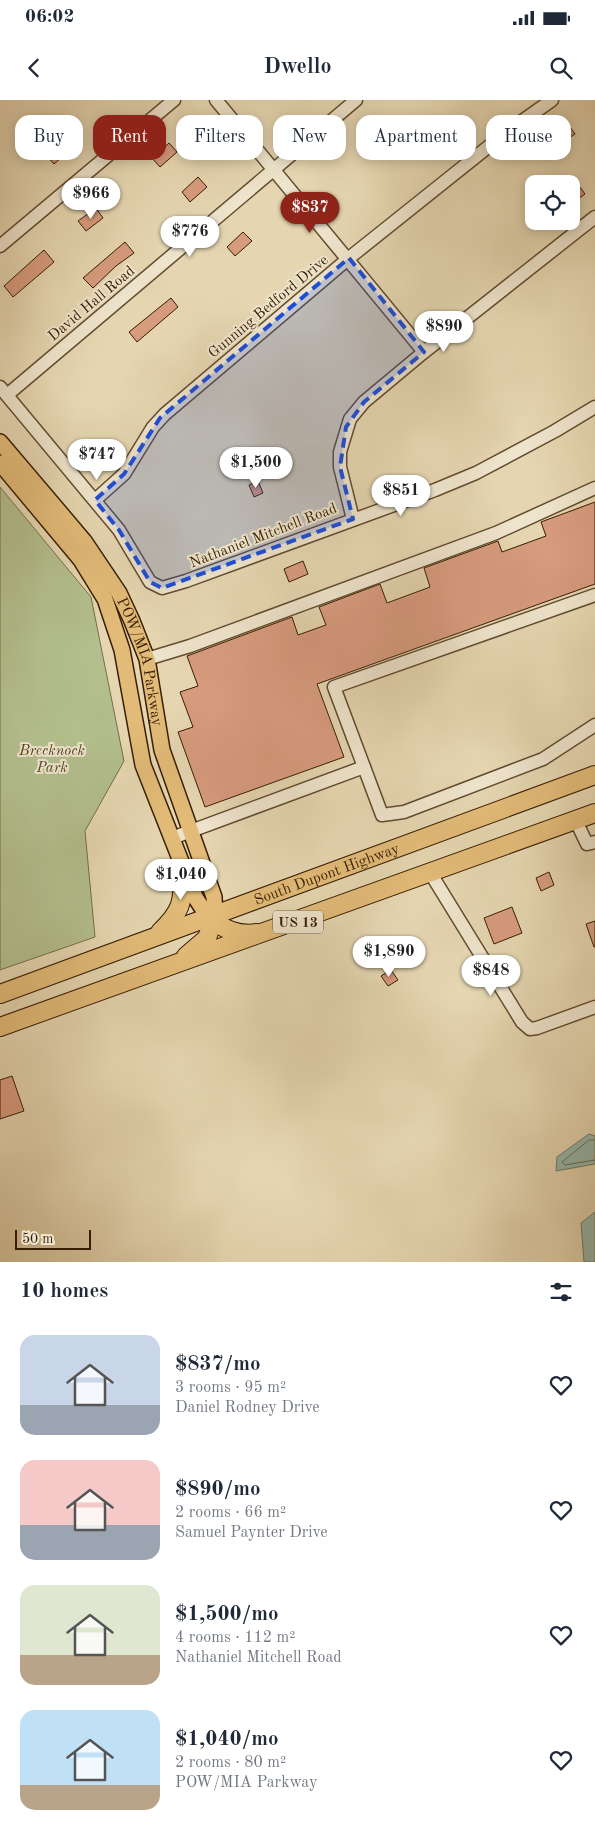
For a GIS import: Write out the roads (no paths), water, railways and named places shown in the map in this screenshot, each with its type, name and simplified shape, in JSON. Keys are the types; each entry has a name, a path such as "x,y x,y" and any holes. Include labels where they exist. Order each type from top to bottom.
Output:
{"highway":[{"name":"South Dupont Highway","path":"0,994 156,936 212,918 595,775"},
{"name":"US 13","path":"0,1027 595,814"},
{"path":"156,936 177,915 181,905 184,869"},
{"path":"172,967 200,946 207,938 212,918 244,935 272,931"}],"main road":[{"name":"POW/MIA Parkway","path":"0,442 64,517 102,566 129,614 147,659 162,750 214,897 212,918"},
{"name":"POW/MIA Parkway","path":"0,463 68,543 93,577 113,618 125,664 143,765 195,897 212,918"},
{"path":"125,664 147,659"},
{"path":"564,787 595,771"}],"street":[{"path":"0,246 174,100"},
{"path":"216,100 349,258 424,352"},
{"name":"David Hall Road","path":"3,391 356,100"},
{"name":"Gunning Bedford Drive","path":"95,500 124,474 160,418 349,258 508,131 552,100"},
{"path":"353,519 340,467 340,452 346,427 364,402 424,352 595,217"},
{"name":"Nathaniel Mitchell Road","path":"3,391 95,500 126,540 150,582 162,588 186,581 435,490 476,473 556,431 595,407"},
{"path":"147,659 190,646 496,533 595,488"},
{"path":"595,595 334,687 382,815 404,812 543,759 595,725"},
{"path":"172,838 364,767"},
{"path":"576,820 587,844 595,842"},
{"path":"431,874 522,1022 530,1029 595,1008"}],"water":[{"path":"589,1134 595,1136 595,1164 556,1171 557,1157"},
{"path":"595,1212 595,1262 584,1262 581,1223"}],"park label":[{"name":"Brecknock Park","path":"52,758"}]}
